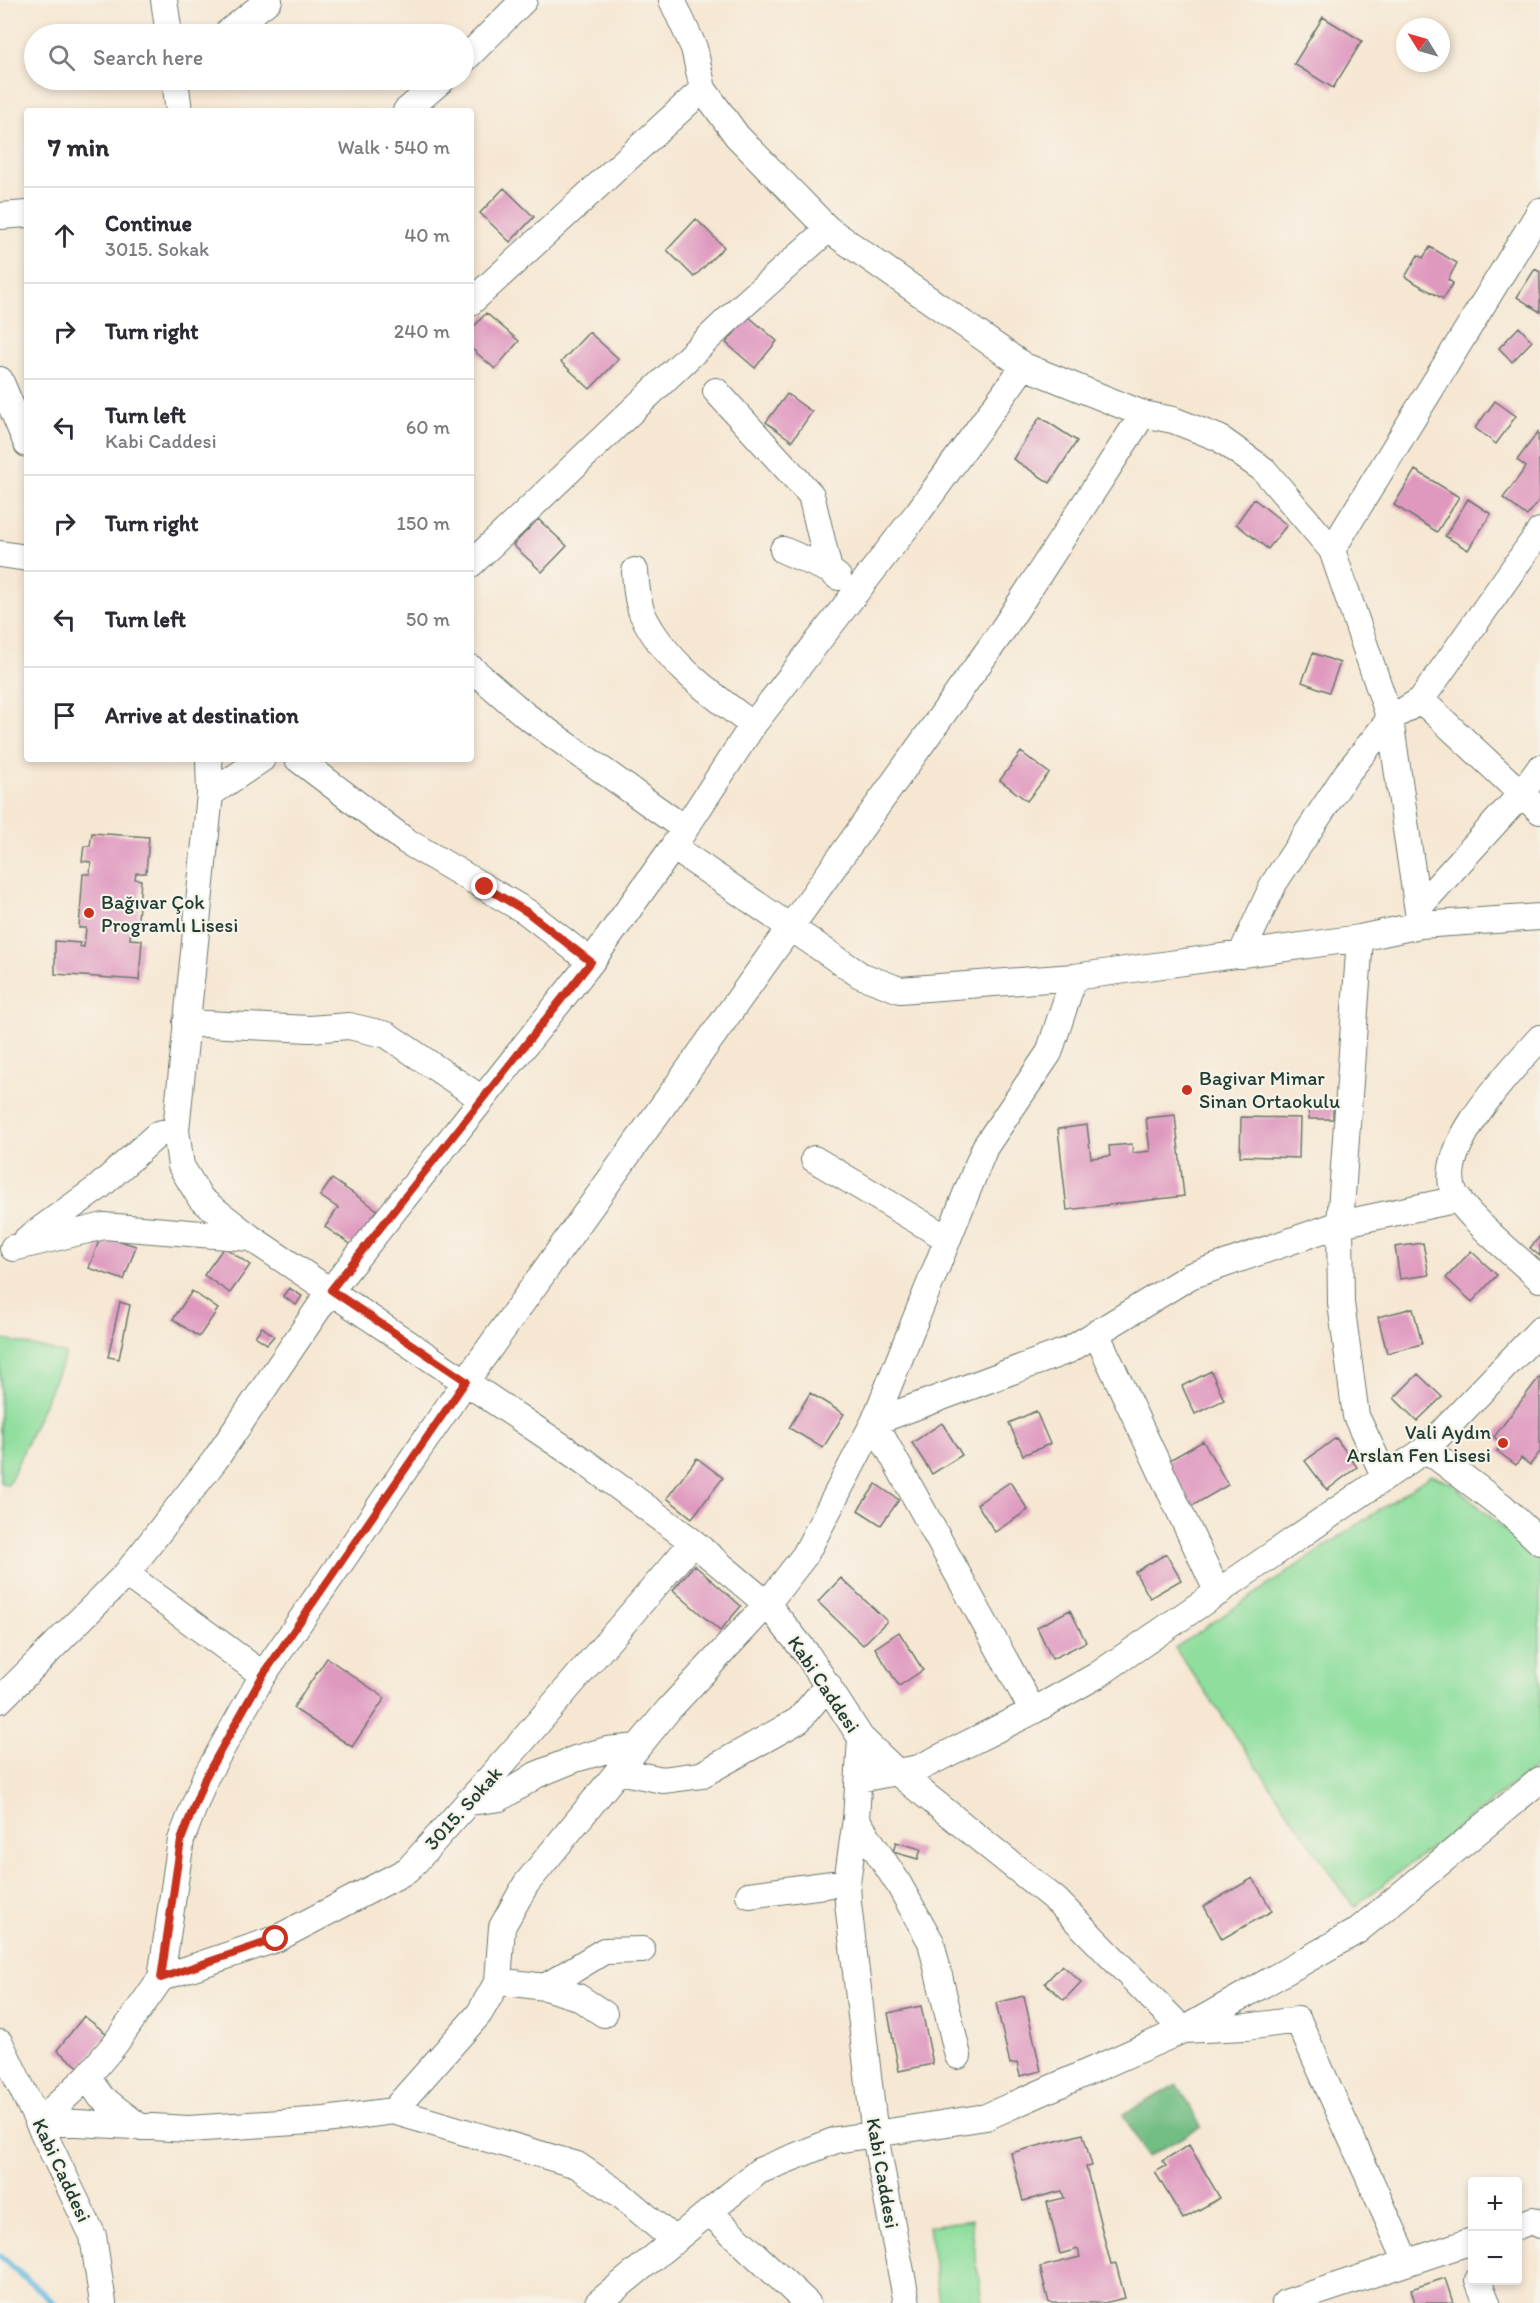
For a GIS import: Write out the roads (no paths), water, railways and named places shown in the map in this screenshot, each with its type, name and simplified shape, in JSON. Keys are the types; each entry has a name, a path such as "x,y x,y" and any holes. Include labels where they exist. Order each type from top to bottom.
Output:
{"street":[{"path":"164,0 168,24"},
{"path":"239,24 269,0"},
{"path":"474,50 524,0"},
{"path":"672,0 694,48 703,89 737,136 828,229 1024,366 1143,414 1173,420 1219,438 1264,470 1332,549 1390,719 1419,917"},
{"path":"474,299 703,89"},
{"path":"176,90 179,108"},
{"path":"409,108 430,90"},
{"path":"1332,549 1540,211"},
{"path":"0,216 24,214"},
{"path":"474,561 738,310 828,229"},
{"path":"0,1700 126,1574 215,1460 331,1290 591,962 679,838 753,725 857,591 1024,366"},
{"path":"0,380 24,437"},
{"path":"716,391 811,495 829,570"},
{"path":"40,2121 87,2077 115,2044 161,1978 181,1840 205,1778 263,1675 466,1381 1000,634 1143,414"},
{"path":"1241,955 1274,883 1347,773 1390,719 1421,700 1540,531"},
{"path":"783,550 829,570 857,591"},
{"path":"0,554 24,558"},
{"path":"635,571 642,612 663,647 706,691 753,725"},
{"path":"474,671 525,715 793,926 860,975 900,990 1074,977 1241,955 1360,938 1419,917 1540,917"},
{"path":"1421,700 1540,811"},
{"name":"Kabi Caddesi","path":"209,762 210,794 176,1130 181,1166 201,1199 251,1238 585,1462 693,1542 767,1604 807,1654 861,1737 856,1820 847,1882 875,2136 904,2301"},
{"path":"210,794 258,762"},
{"path":"302,762 406,841 527,912 591,962"},
{"path":"1419,917 1540,768"},
{"path":"1360,938 1340,1224 1341,1303 1356,1416 1384,1475"},
{"path":"393,2111 479,2014 498,1982 502,1927 526,1884 669,1709 767,1604 805,1555 874,1422 985,1147 1049,1053 1074,977"},
{"path":"186,1023 310,1029 349,1026 387,1035 482,1099"},
{"path":"1540,1038 1504,1077 1456,1151 1452,1175 1455,1193 1470,1213 1540,1279"},
{"path":"7,1250 99,1187 158,1134 176,1130"},
{"path":"814,1159 948,1239"},
{"path":"874,1422 1069,1350 1190,1276 1340,1224 1460,1199"},
{"path":"7,1250 104,1226 251,1238"},
{"path":"859,1779 919,1768 1033,1711 1096,1676 1384,1475 1426,1449 1540,1330"},
{"path":"1096,1334 1218,1593"},
{"path":"874,1422 1033,1711"},
{"path":"1426,1449 1503,1507 1540,1542"},
{"name":"3015. Sokak","path":"161,1978 276,1939 408,1870 693,1542"},
{"path":"126,1574 263,1675"},
{"path":"618,1771 663,1780 701,1775 799,1720 828,1685"},
{"path":"861,1737 898,1773 1057,1901 1183,2030 1246,2027 1298,2020 1407,2262"},
{"path":"468,1802 500,1798 536,1775 575,1759 607,1750 638,1747"},
{"path":"598,2303 759,2171 836,2140 875,2136 986,2117 1183,2030 1357,1931 1540,1780"},
{"path":"856,1820 898,1883 931,1942 958,2056"},
{"path":"749,1895 847,1882"},
{"path":"545,1987 604,1951 642,1950"},
{"path":"498,1982 545,1987 578,1997 604,2014"},
{"name":"Kabi Caddesi","path":"2,2052 40,2121 93,2236 103,2303"},
{"path":"87,2077 101,2097 140,2127"},
{"path":"40,2121 189,2129 325,2120 393,2111 577,2165 621,2195 675,2241"},
{"path":"709,2212 807,2303"},
{"path":"1522,2224 1533,2220 1540,2225"},
{"path":"1285,2303 1331,2296 1407,2262 1468,2250"},
{"path":"1480,2285 1487,2303"}],"waterway":[{"path":"0,2256 54,2303"}],"place":[{"name":"Bağıvar Çok Programlı Lisesi","path":"89,913"},
{"name":"Bagivar Mimar Sinan Ortaokulu","path":"1187,1090"},
{"name":"Vali Aydın Arslan Fen Lisesi","path":"1503,1443"}]}
